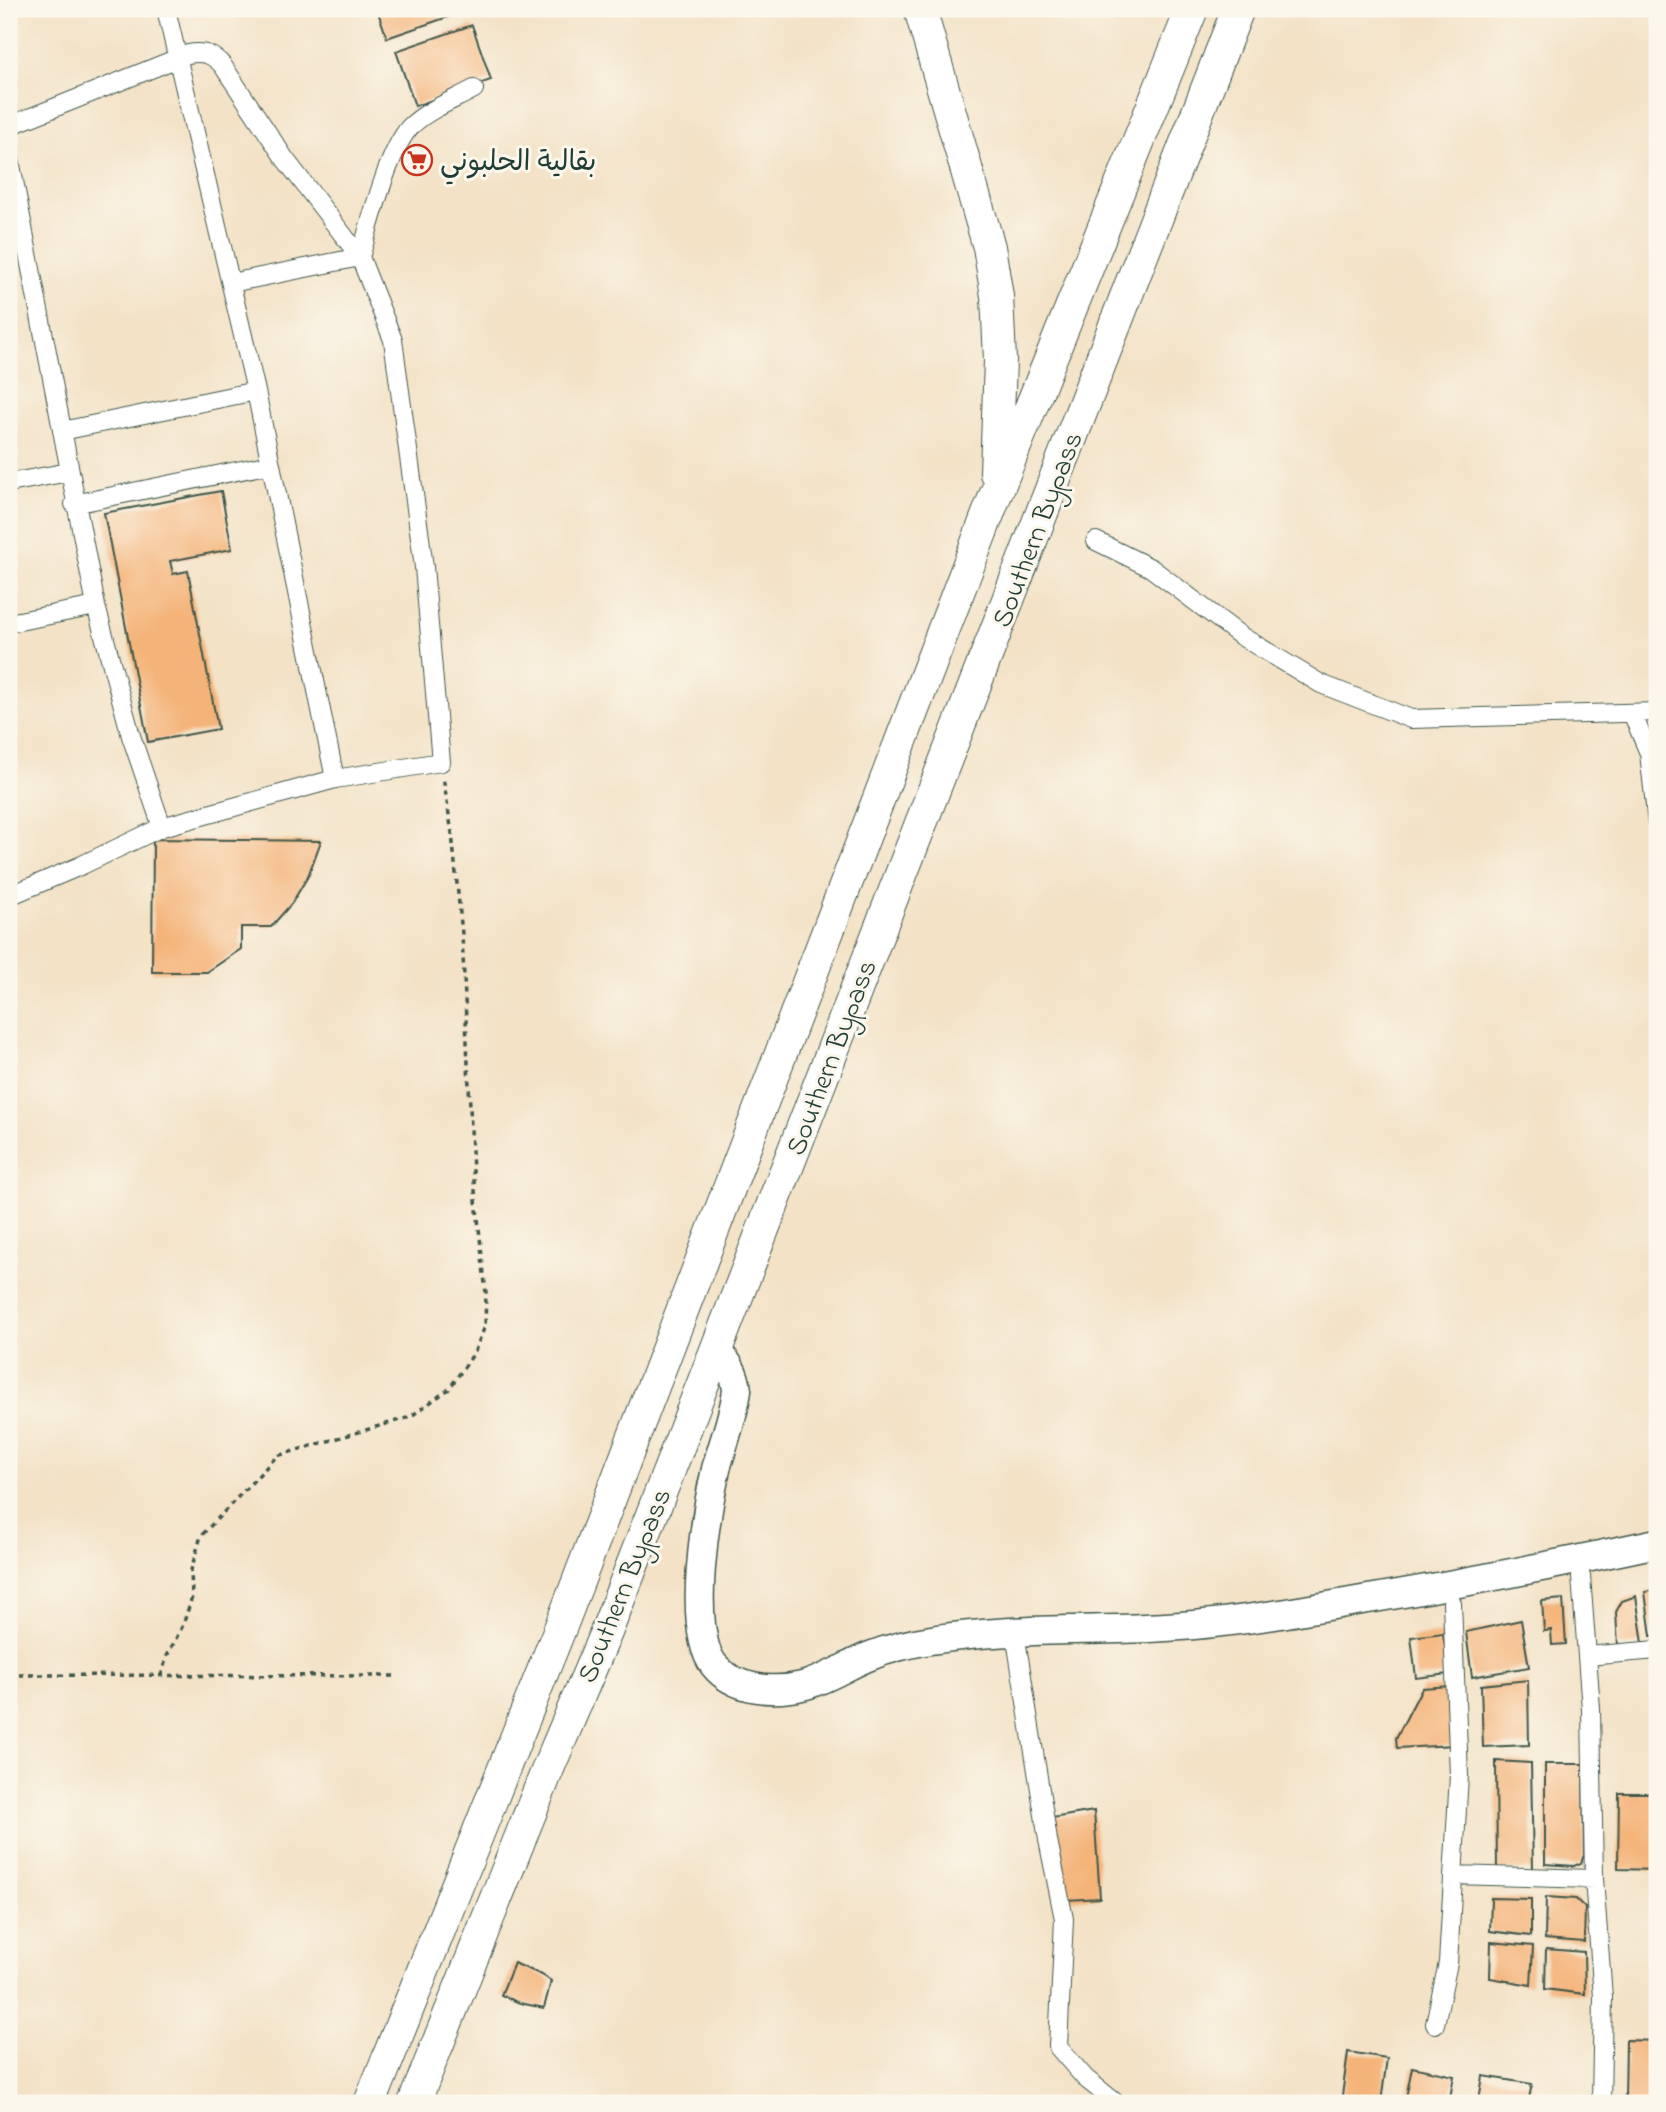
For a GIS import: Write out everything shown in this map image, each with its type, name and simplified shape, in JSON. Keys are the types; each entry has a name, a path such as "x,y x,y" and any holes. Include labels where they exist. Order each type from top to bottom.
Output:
{"highway":[{"path":"920,9 933,46 989,247 997,296 1000,360 995,496"},
{"path":"933,46 946,9"},
{"name":"Southern Bypass","path":"370,2103 563,1621 995,496 1192,9"},
{"name":"Southern Bypass","path":"414,2103 607,1630 1238,9"}],"main road":[{"path":"715,1351 729,1364 737,1390 710,1498 700,1625 708,1656 722,1673 740,1684 788,1688 815,1681 900,1646 957,1636 1016,1642 1153,1643 1247,1634 1452,1603 1657,1560"},
{"path":"1016,1642 1247,1619 1403,1594 1657,1543"}],"street":[{"path":"166,9 256,391 335,779"},
{"path":"9,126 178,57 198,52 216,58 285,159 360,257 393,340 424,567 441,762 335,779 162,827 80,866 9,895"},
{"path":"360,257 395,150 405,132 423,116 474,89"},
{"path":"9,155 74,504 96,606 131,736 162,827"},
{"path":"231,283 360,257"},
{"path":"62,430 256,391"},
{"path":"74,504 271,464"},
{"path":"9,483 69,472"},
{"path":"1096,541 1151,568 1241,636 1321,684 1411,719 1657,712"},
{"path":"9,623 96,606"},
{"path":"1632,713 1650,753 1657,823"},
{"path":"1581,1576 1591,1709 1594,1879 1603,1997 1601,2103"},
{"path":"1435,2024 1448,1963 1459,1775 1452,1603"},
{"path":"1016,1642 1048,1840 1064,1919 1058,2047 1085,2078 1116,2103"},
{"path":"1587,1656 1657,1650"},
{"path":"1453,1875 1594,1879"}],"path":[{"path":"161,1676 192,1597 191,1570 201,1536 277,1456 410,1417 449,1389 474,1353 485,1326 486,1293 473,1172 462,934 452,833 441,762"},
{"path":"9,1675 398,1676"}],"building":[{"path":"377,9 471,9 387,38"},
{"path":"472,25 491,80 415,106 396,51"},
{"path":"221,491 232,549 170,561 173,574 188,571 218,729 148,742 104,513"},
{"path":"153,839 321,841 308,876 292,903 271,927 241,927 241,949 207,972 152,972"},
{"path":"1657,1590 1657,1635 1651,1636 1645,1592"},
{"path":"1636,1596 1643,1643 1618,1646 1616,1612 1622,1601"},
{"path":"1563,1599 1566,1644 1552,1645 1551,1630 1544,1631 1542,1601"},
{"path":"1521,1620 1529,1667 1472,1677 1466,1632"},
{"path":"1443,1633 1449,1674 1416,1678 1411,1637"},
{"path":"1528,1680 1529,1745 1483,1747 1481,1685"},
{"path":"1451,1686 1455,1745 1397,1748 1396,1738 1422,1688"},
{"path":"1496,1761 1531,1763 1533,1870 1497,1870"},
{"path":"1545,1764 1583,1764 1584,1855 1581,1863 1574,1866 1545,1864"},
{"path":"1619,1793 1657,1793 1657,1870 1618,1869"},
{"path":"1094,1811 1100,1898 1067,1900 1052,1818"},
{"path":"1546,1897 1576,1899 1585,1908 1584,1942 1545,1939"},
{"path":"1491,1898 1531,1899 1531,1936 1490,1931"},
{"path":"1491,1942 1533,1946 1531,1985 1490,1978"},
{"path":"1546,1949 1584,1952 1585,1994 1545,1989"},
{"path":"514,1963 551,1981 544,2008 520,2003 501,1995"},
{"path":"1626,2040 1657,2041 1657,2103 1625,2102"},
{"path":"1348,2052 1387,2058 1381,2103 1341,2103"},
{"path":"1412,2067 1454,2076 1449,2103 1405,2103"},
{"path":"1483,2076 1532,2084 1528,2103 1479,2100"}],"place":[{"name":"بقالية الحلبوني","path":"417,160"}]}
